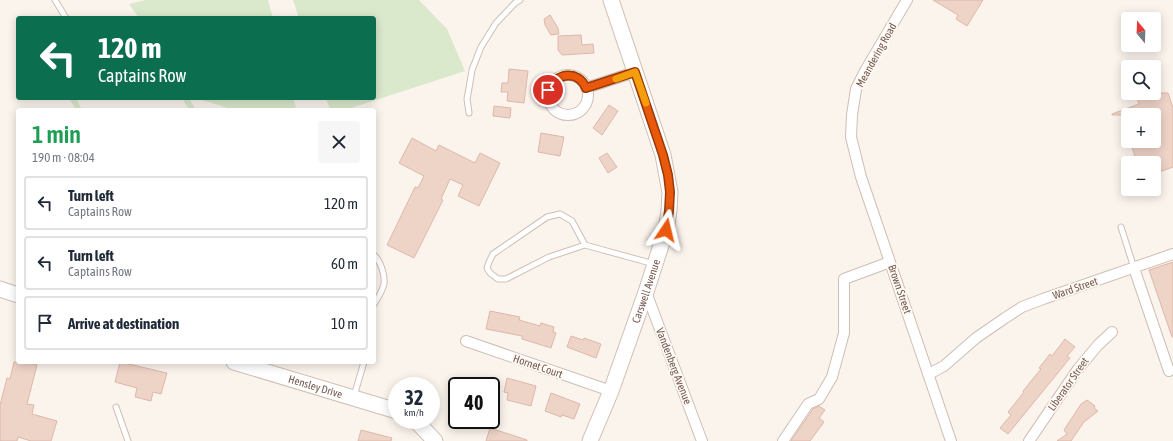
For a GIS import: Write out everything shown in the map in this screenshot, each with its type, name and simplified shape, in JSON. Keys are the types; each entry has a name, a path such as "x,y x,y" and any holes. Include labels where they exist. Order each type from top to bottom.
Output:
{"street":[{"name":"Carswell Avenue","path":"590,441 611,391 666,230 670,192 663,155 611,0"},
{"name":"Meandering Road","path":"851,137 852,114 856,89 865,71 908,0"},
{"path":"586,88 635,72"},
{"path":"568,75 581,80 586,88 588,98 586,104 582,110 577,113 564,115 558,113 550,104 548,90 556,79 562,76 568,75"},
{"name":"Brown Street","path":"851,137 861,177 951,441"},
{"name":"Ward Street","path":"928,374 944,366 976,338 1022,307 1173,254"},
{"path":"783,441 808,404 819,399 832,377 844,333 844,279 890,262"},
{"path":"1134,268 1169,371"},
{"path":"0,289 16,294"},
{"name":"Vandenberg Avenue","path":"646,292 702,441"},
{"name":"Liberator Street","path":"1029,441 1078,368 1098,345 1112,332"},
{"name":"Hornet Court","path":"466,341 611,391"},
{"name":"Hensley Drive","path":"241,364 388,408"},
{"path":"424,429 435,441"}],"lane":[{"path":"55,0 65,16"},
{"path":"468,113 467,99 472,70 481,47 496,23 520,0"},
{"path":"585,245 572,221 560,214 547,217 493,254 487,268 490,273 498,279 506,279 549,256 585,245 655,264"},
{"path":"1121,227 1134,268"},
{"path":"376,257 383,270 384,284 376,301"},
{"path":"354,397 363,364"},
{"path":"116,407 128,441"}],"green space":[{"path":"146,0 268,0 272,16 138,16 129,4"},
{"path":"293,0 419,0 447,29 465,71 376,100 376,16 298,16"},
{"path":"70,100 77,100 81,108 75,108"},
{"path":"183,100 190,100 195,108 188,108"},
{"path":"202,100 294,100 296,107 293,108 228,108"},
{"path":"327,100 376,100 351,108 329,108"}],"building":[{"path":"933,0 983,0 967,26 956,19 958,15"},
{"path":"550,15 558,28 559,34 551,35 545,25 544,19"},
{"path":"581,35 582,45 593,44 594,53 562,55 558,50 558,36"},
{"path":"509,69 528,71 524,103 507,101 508,92 501,92 502,83 508,83"},
{"path":"1161,93 1168,93 1173,108 1173,167 1161,171 1161,156 1135,156 1132,148 1161,148 1161,108 1128,108 1139,104 1138,100 1161,100"},
{"path":"609,105 618,111 602,135 593,128"},
{"path":"494,106 511,108 510,118 493,116"},
{"path":"1121,111 1121,115 1112,114"},
{"path":"541,133 564,137 560,156 538,152"},
{"path":"412,138 436,151 439,145 475,163 480,153 500,163 479,206 458,196 463,185 450,179 441,199 443,200 414,258 387,245 415,187 418,188 424,176 399,163"},
{"path":"607,153 617,167 608,173 599,158"},
{"path":"1173,262 1173,337 1172,337 1149,270"},
{"path":"490,311 520,317 519,320 540,326 541,323 554,327 553,332 556,333 551,348 522,339 522,336 486,329"},
{"path":"571,336 583,340 584,338 601,344 596,358 567,347"},
{"path":"1065,339 1075,347 1067,356 1070,358 1008,434 1000,428 1011,415 1008,412 1041,369 1039,368 1050,354 1052,356"},
{"path":"14,362 16,362 16,364 37,365 27,404 34,405 32,414 57,421 51,441 31,441 18,437 17,441 0,441 0,405 7,378 10,379"},
{"path":"120,364 129,364 167,373 161,394 153,392 151,401 135,397 137,388 115,382"},
{"path":"507,378 536,386 531,406 507,400 508,393 504,392"},
{"path":"551,393 580,404 574,419 562,415 561,417 545,411"},
{"path":"1087,400 1095,406 1094,408 1098,411 1084,422 1071,441 1057,441 1067,434 1064,430 1081,404"},
{"path":"819,406 825,410 819,418 824,422 810,441 791,441 813,409"},
{"path":"490,429 527,440 527,441 486,441"},
{"path":"361,430 392,438 391,441 358,441"}],"slow traffic":[{"path":"616,79 635,72 646,103"}],"route":[{"path":"548,90 556,79 562,76 568,75 581,80 586,88 635,72 663,155 668,175 670,192 666,230"}]}
